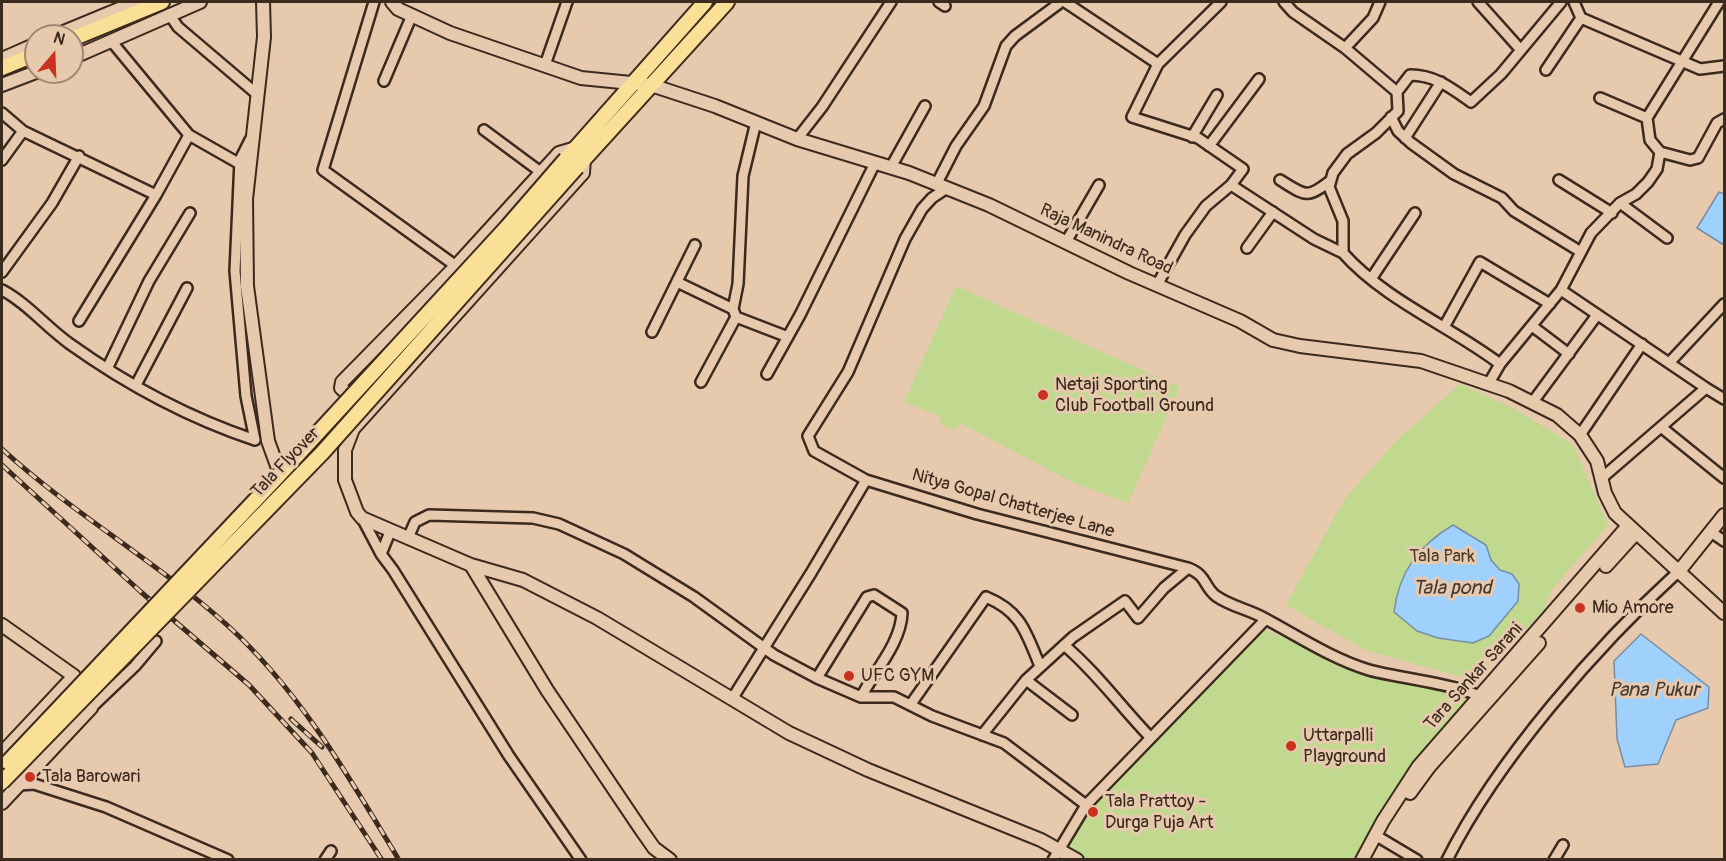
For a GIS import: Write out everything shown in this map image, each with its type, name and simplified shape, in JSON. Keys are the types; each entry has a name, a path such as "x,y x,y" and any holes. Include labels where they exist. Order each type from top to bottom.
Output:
{"main road":[{"path":"576,158 630,83 705,2"},
{"path":"576,158 651,85 727,2"},
{"path":"84,35 166,8"},
{"path":"2,68 24,59"},
{"name":"Tala Flyover","path":"3,762 280,474 500,235 576,158"},
{"name":"Tala Flyover","path":"2,782 323,452 576,158"}],"street":[{"path":"83,24 136,2"},
{"path":"84,53 112,42 166,8 200,2"},
{"path":"2,290 67,342 107,369 216,427 255,440 246,396 236,271 245,163 253,135 264,37 263,2"},
{"path":"374,2 323,170 456,266"},
{"name":"Raja Manindra Road","path":"392,2 398,9 450,33 581,78 651,85 797,139 891,167 942,186 1240,321 1273,340 1300,346 1422,361 1489,383 1557,416 1580,435 1596,461 1603,477 1605,493 1615,513 1631,530 1680,570 1725,613"},
{"path":"545,65 567,2"},
{"path":"797,139 822,107 891,2"},
{"path":"942,186 956,146 984,106 1006,46 1015,36 1061,2 1158,64"},
{"path":"1157,285 1185,236 1206,206 1232,185 1243,169 1192,136 1132,117 1158,64 1221,2"},
{"path":"1284,2 1293,12 1345,48 1397,93"},
{"path":"1345,48 1373,18 1380,2"},
{"path":"1478,2 1520,49"},
{"path":"1343,253 1343,221 1329,187 1333,172 1347,154 1376,133 1398,111 1397,93 1410,75 1422,75 1441,82 1471,102 1501,74 1561,2"},
{"path":"1574,2 1581,18 1682,62 1700,69 1724,67"},
{"path":"1719,2 1647,118 1650,140 1660,152 1690,160 1698,158 1717,123 1725,119"},
{"path":"166,8 178,27 258,95"},
{"path":"384,81 412,15"},
{"path":"1546,70 1581,18"},
{"path":"112,42 189,135 245,163"},
{"path":"2,59 24,49"},
{"path":"2,85 24,77"},
{"path":"1209,146 1258,79"},
{"path":"1405,138 1441,82"},
{"path":"1192,136 1217,95"},
{"path":"1600,98 1647,118"},
{"path":"891,167 925,106"},
{"path":"2,113 23,131 156,195"},
{"path":"1391,117 1405,138 1454,174 1502,198 1514,211 1581,252"},
{"path":"701,382 735,313 743,176 756,122"},
{"path":"484,130 542,172"},
{"path":"2,160 23,131"},
{"path":"79,321 156,195 189,135"},
{"path":"1489,383 1500,364 1561,290 1591,233 1620,203 1636,194 1648,182 1657,169 1660,152"},
{"path":"368,412 341,388 342,382 456,266 559,153 576,158 583,173 353,429 345,450 345,480 357,512 381,554 399,579 509,756 581,860"},
{"path":"2,272 52,203 79,156"},
{"path":"245,163 247,286 268,441 280,474"},
{"path":"767,374 788,337 875,163"},
{"path":"1280,180 1305,195 1312,195 1330,181"},
{"path":"1559,180 1612,213"},
{"path":"1066,242 1099,185"},
{"path":"1232,185 1314,239 1343,253 1371,279 1444,327 1483,349 1500,364"},
{"name":"Nitya Gopal Chatterjee Lane","path":"942,186 922,209 905,239 848,372 808,436 814,451 866,480 977,514 1188,568 1200,573 1214,594 1367,670 1483,699"},
{"path":"1620,203 1667,238"},
{"path":"1247,248 1273,212"},
{"path":"107,369 149,281 190,213"},
{"path":"1371,279 1415,213"},
{"path":"652,332 695,245"},
{"path":"1444,327 1480,262 1550,304"},
{"path":"677,282 735,313 788,337"},
{"path":"136,385 187,288"},
{"path":"1561,290 1706,388 1723,394"},
{"path":"1669,363 1725,304"},
{"path":"1532,403 1597,315"},
{"path":"1532,326 1569,354"},
{"path":"1580,435 1642,344"},
{"path":"1603,477 1706,388"},
{"path":"1661,427 1725,478"},
{"path":"732,699 866,480"},
{"path":"408,538 415,522 429,515 533,518 559,524 624,554 694,597 765,648 817,678 861,697 894,697 932,716 1005,743 1086,805"},
{"path":"1447,860 1460,834 1510,761 1566,689 1652,596 1680,570 1725,515"},
{"path":"362,518 471,565 523,580 597,618 789,733 1056,854 1077,860"},
{"name":"Tara Sankar Sarani","path":"1362,860 1378,837 1418,767 1483,699 1550,619 1631,530"},
{"path":"381,554 390,532"},
{"path":"1711,532 1725,542"},
{"path":"471,565 547,690 633,818 654,848 670,860"},
{"path":"982,735 1026,680 1065,645 1125,601 1138,618 1164,588 1188,568"},
{"path":"817,678 867,597 874,595 902,613 902,620 892,646 861,697"},
{"path":"911,704 986,597 1012,611 1020,619 1040,666"},
{"path":"1056,854 1086,805 1266,619"},
{"path":"2,625 74,676 91,708"},
{"path":"2,803 156,641"},
{"path":"1065,645 1094,671 1121,707 1151,738"},
{"path":"3,762 74,676"},
{"path":"1026,680 1072,715"},
{"path":"19,785 34,784 106,807 228,860"},
{"path":"1369,860 1378,837 1417,860"},
{"path":"1554,860 1563,846"},
{"path":"325,860 331,851"}],"green space":[{"name":"Netaji Sporting Club Football Ground","path":"956,286 1180,387 1128,503 1074,483 960,423 955,430 939,424 940,416 904,402"},
{"name":"Tala Park","path":"1460,384 1515,409 1573,445 1608,525 1554,587 1542,612 1501,656 1469,679 1365,650 1286,605 1344,500 1397,440"},
{"name":"Uttarpalli Playground","path":"1264,630 1370,671 1424,686 1480,695 1360,859 1086,859 1066,844 1089,807"}],"water":[{"path":"1719,192 1724,194 1724,245 1697,228"},
{"name":"Tala pond","path":"1453,525 1486,545 1491,560 1500,570 1512,574 1519,584 1518,601 1489,636 1473,643 1438,638 1417,631 1394,612 1400,584 1412,561 1430,542"},
{"name":"Pana Pukur","path":"1641,634 1709,687 1708,708 1676,720 1658,764 1625,767 1617,739 1614,661"}],"railway":[{"path":"2,449 57,494 200,602 253,651 278,678 322,736 399,860"},
{"path":"2,465 141,592 249,685 312,753 382,860"},
{"path":"291,719 322,747"}],"place":[{"name":"Netaji Sporting Club Football Ground","path":"1043,395"},
{"name":"Mio Amore","path":"1580,608"},
{"name":"UFC GYM","path":"849,676"},
{"name":"Uttarpalli Playground","path":"1291,746"},
{"name":"Tala Barowari","path":"30,777"},
{"name":"Tala Prattoy - Durga Puja Art","path":"1093,812"}]}
